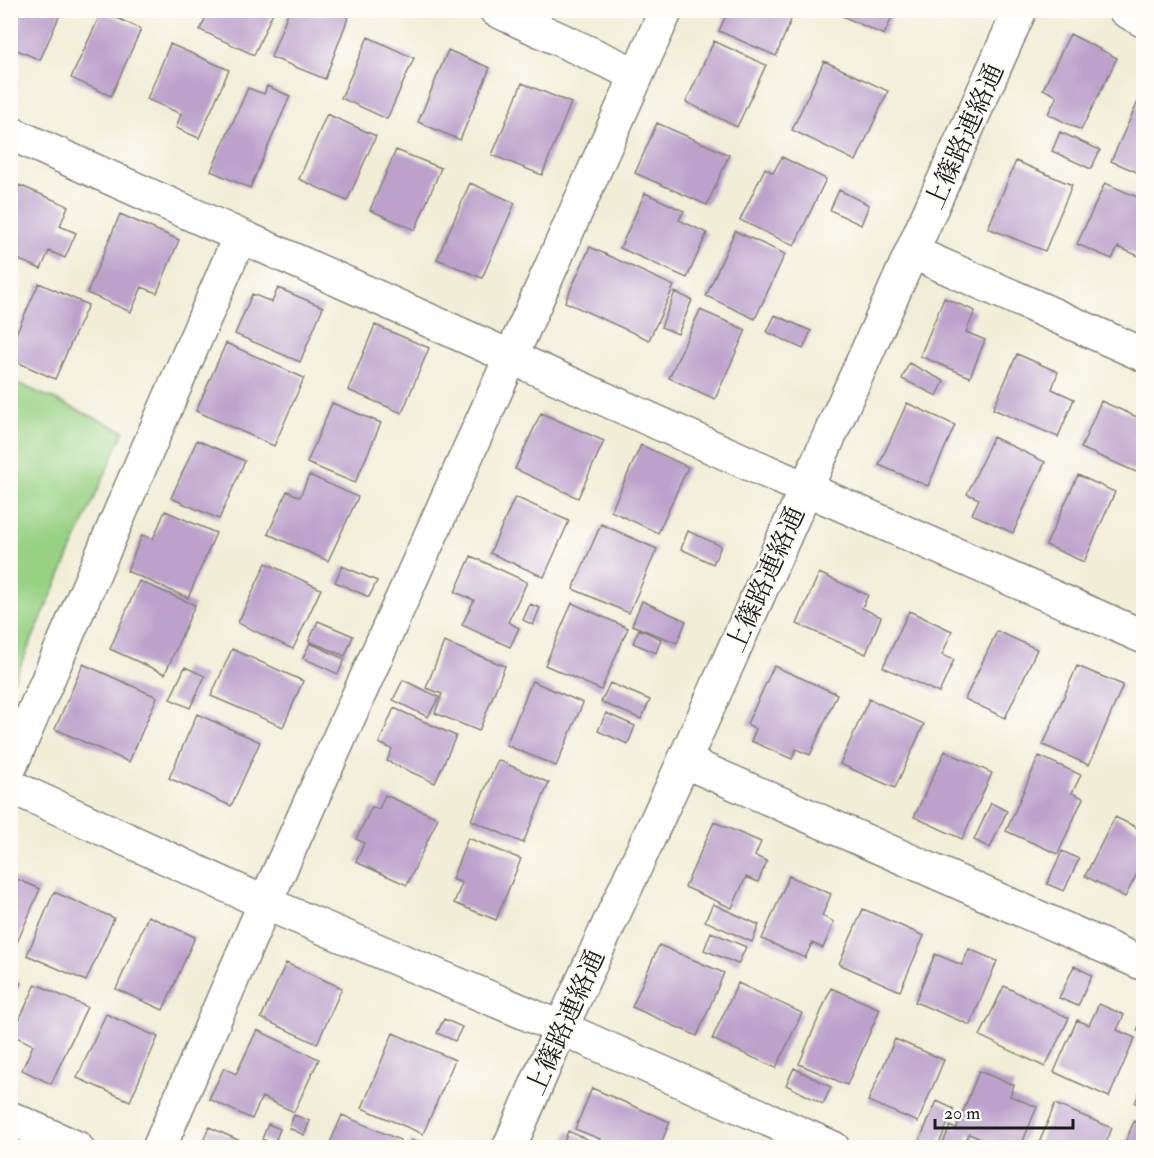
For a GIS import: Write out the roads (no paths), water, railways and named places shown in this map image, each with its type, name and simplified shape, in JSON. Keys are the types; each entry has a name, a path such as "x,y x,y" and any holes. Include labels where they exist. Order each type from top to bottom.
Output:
{"street":[{"path":"496,10 637,75"},
{"path":"159,1148 265,903 666,10"},
{"name":"上篠路連絡通","path":"509,1148 1020,10"},
{"path":"1125,10 1143,21"},
{"path":"10,133 1143,637"},
{"path":"10,767 240,236"},
{"path":"912,252 1143,355"},
{"path":"684,761 1143,964"},
{"path":"10,786 265,903 561,1028 832,1148"},
{"path":"10,1118 77,1148"}]}
